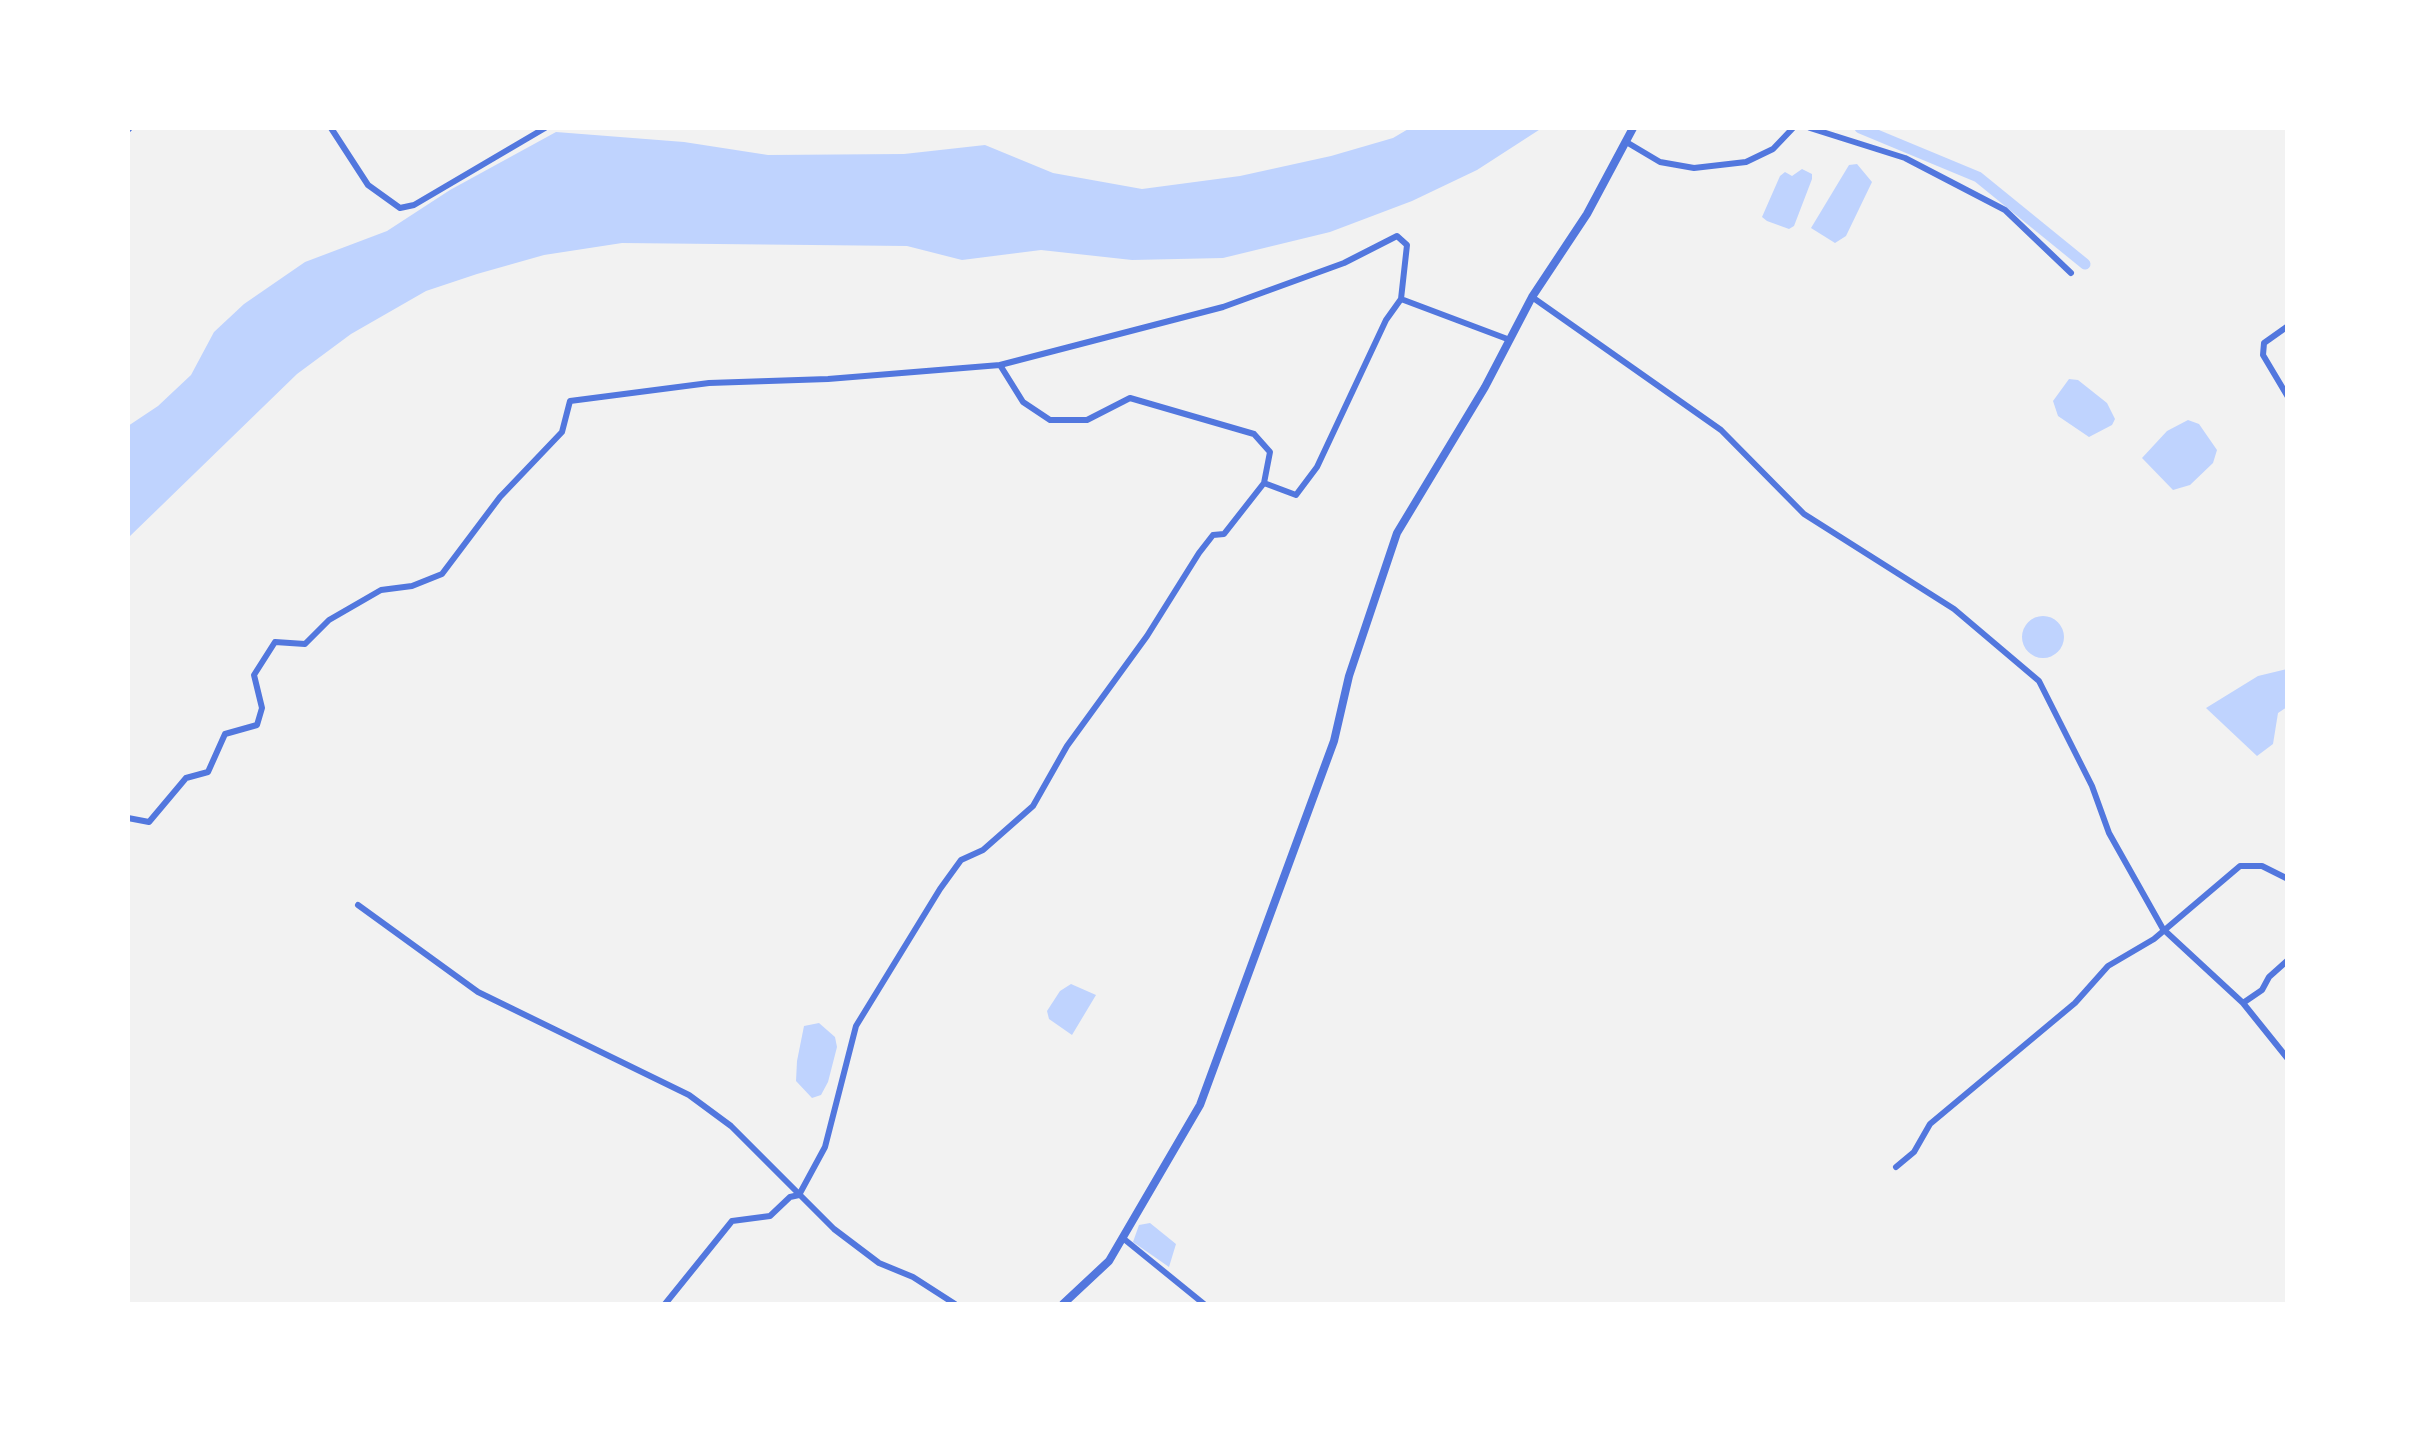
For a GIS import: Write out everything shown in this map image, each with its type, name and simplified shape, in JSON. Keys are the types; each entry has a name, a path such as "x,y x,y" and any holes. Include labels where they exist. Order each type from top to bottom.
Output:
{"street":[{"path":"331,128 368,185 400,208 414,205 545,128"},
{"path":"1628,143 1660,162 1707,166 1760,156 1774,149 1793,128"},
{"path":"1810,128 1905,158 2005,210 2071,273"},
{"path":"1064,1304 1110,1261 1200,1105 1334,741 1349,676 1397,532 1532,297 1628,143 1631,129"},
{"path":"128,818 149,822 175,787 186,778 208,772 225,734 257,725 262,708 254,675 275,642 305,644 329,620 381,590 412,586 442,574 500,497 562,432 570,401 709,383 828,379 1000,364 1223,307 1344,263 1396,236 1407,245 1401,299 1386,320 1303,491 1296,496 1264,483"},
{"path":"1532,297 1721,430 1804,514 1954,609 2040,680 2092,786 2110,833 2163,929 2243,1003 2288,1059"},
{"path":"1401,299 1510,340"},
{"path":"2288,326 2264,343 2262,356 2288,398"},
{"path":"665,1304 732,1220 770,1216 790,1197 799,1195 825,1147 856,1026 940,889 961,860 982,850 1032,806 1067,746 1147,636 1199,552 1213,536 1224,534 1231,527 1264,483 1270,452 1254,434 1130,398 1087,420 1050,420 1024,402 1000,364"},
{"path":"1896,1167 1914,1152 1930,1124 2075,1003 2108,966 2163,929 2240,866 2262,866 2288,878"},
{"path":"358,905 478,992 689,1095 731,1126 799,1195 879,1263 913,1277 955,1304"},
{"path":"2243,1003 2262,990 2269,976 2288,960"},
{"path":"1124,1239 1204,1304"}],"water":[{"path":"1410,128 1542,128 1477,170 1412,201 1330,232 1223,258 1132,260 1041,250 962,260 907,246 622,243 544,255 477,274 426,291 351,334 297,374 128,538 128,426 158,406 191,375 214,332 244,304 305,262 387,231 450,190 556,132 684,142 768,155 904,154 985,145 1053,173 1142,189 1240,176 1331,156 1393,138"},
{"path":"1857,164 1872,182 1846,236 1835,243 1811,228 1849,165"},
{"path":"1802,169 1812,174 1812,179 1794,226 1789,229 1767,221 1762,217 1780,176 1785,172 1792,176"},
{"path":"2069,379 2078,380 2107,403 2115,419 2112,425 2089,437 2058,416 2053,401"},
{"path":"2188,420 2199,424 2217,450 2213,463 2190,485 2173,490 2142,458 2167,431"},
{"path":"2043,616 2058,622 2064,637 2058,652 2043,658 2028,652 2022,637 2028,622"},
{"path":"2287,669 2287,707 2278,713 2273,744 2257,756 2206,708 2258,676"},
{"path":"1071,984 1096,995 1072,1035 1049,1019 1047,1011 1060,991"},
{"path":"819,1023 835,1037 837,1047 828,1082 821,1095 812,1098 796,1081 797,1061 804,1026"},
{"path":"1150,1223 1176,1244 1169,1267 1133,1242 1139,1225"}],"waterway":[{"path":"1860,128 1978,177 2085,264"}]}
